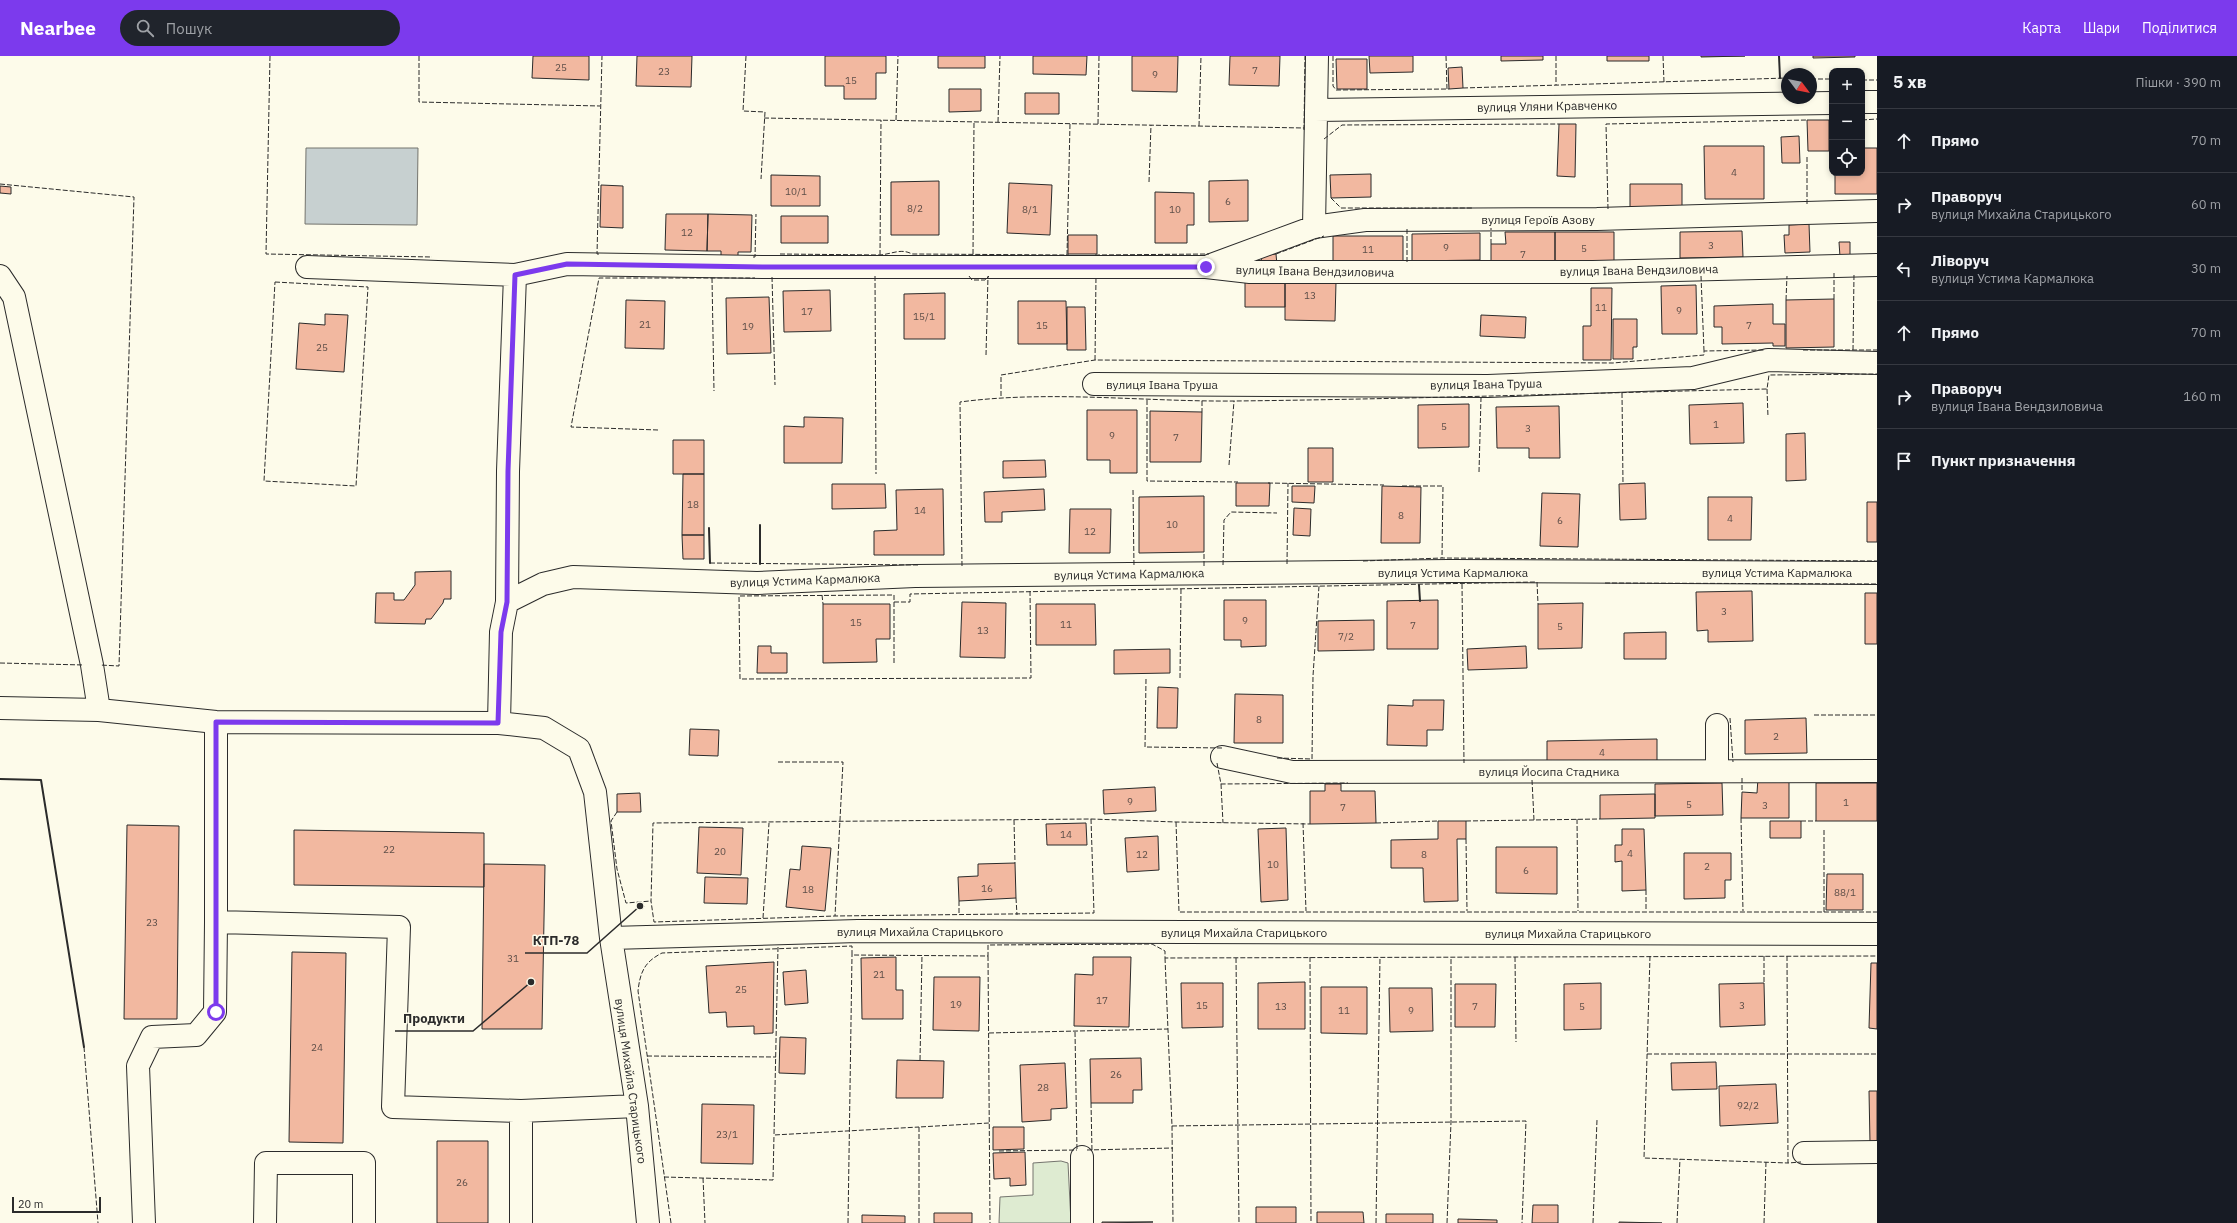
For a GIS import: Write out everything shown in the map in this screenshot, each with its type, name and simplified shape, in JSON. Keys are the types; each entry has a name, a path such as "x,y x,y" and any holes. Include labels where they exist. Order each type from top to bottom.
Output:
{"street":[{"path":"1314,227 1317,56"},
{"path":"1865,102 1877,102"},
{"name":"вулиця Уляни Кравченко","path":"1316,110 1829,103"},
{"name":"вулиця Героїв Азову","path":"1206,267 1314,227 1365,220 1597,219 1877,211"},
{"name":"вулиця Івана Вендзиловича","path":"307,267 515,275 567,264 762,267 1206,267 1250,272 1593,272 1877,265"},
{"path":"498,723 501,632 507,602 508,471 515,275"},
{"path":"0,276 14,297 92,665 99,710"},
{"name":"вулиця Івана Труша","path":"1094,384 1488,386 1693,378 1768,360 1877,363"},
{"name":"вулиця Устима Кармалюка","path":"507,602 543,584 573,577 757,583 915,576 1433,571 1877,573"},
{"name":"вулиця Михайла Старицького","path":"0,708 99,710 216,722 498,723 544,728 579,748 595,792 611,938 637,1106 648,1223"},
{"path":"144,1223 138,1066 152,1037 196,1035 216,1012 216,722"},
{"path":"1717,725 1717,771"},
{"name":"вулиця Йосипа Стадника","path":"1222,757 1292,772 1877,771"},
{"path":"216,922 399,927 393,1107 521,1111 637,1106"},
{"name":"вулиця Михайла Старицького","path":"611,938 858,931 1877,934"},
{"path":"521,1111 521,1223"},
{"path":"1804,1153 1877,1152"},
{"path":"1082,1157 1082,1223"},
{"path":"265,1223 266,1163 288,1163 364,1164 364,1223"}],"green space":[{"path":"1061,1161 1068,1163 1071,1223 999,1223 1000,1197 1033,1195 1033,1163"}],"shaded area":[{"path":"306,148 418,148 417,225 305,224"}],"building":[{"path":"533,56 589,56 589,80 532,78"},
{"path":"637,56 692,56 691,87 636,86"},
{"path":"825,56 886,56 886,73 876,73 876,99 844,99 844,86 825,86"},
{"path":"938,56 985,56 985,68 938,68"},
{"path":"1033,56 1087,56 1086,75 1033,74"},
{"path":"1132,56 1178,56 1177,92 1132,91"},
{"path":"1230,56 1280,56 1279,86 1229,85"},
{"path":"1369,56 1413,56 1413,72 1370,73"},
{"path":"1501,56 1543,56 1543,60 1501,61"},
{"path":"1607,56 1649,56 1649,61 1607,61"},
{"path":"1701,56 1745,56 1701,57"},
{"path":"1813,56 1855,56 1855,57 1813,58"},
{"path":"1336,59 1367,59 1367,89 1337,89"},
{"path":"1462,67 1463,88 1449,89 1448,68"},
{"path":"949,89 981,89 981,111 949,112"},
{"path":"1025,93 1059,93 1059,114 1025,114"},
{"path":"1807,120 1829,120 1829,151 1808,151"},
{"path":"1559,124 1576,124 1575,177 1557,176"},
{"path":"1799,136 1800,163 1782,163 1781,137"},
{"path":"1704,146 1764,146 1764,199 1705,199"},
{"path":"1865,148 1877,148 1877,194 1835,194 1835,176 1865,176"},
{"path":"1371,174 1371,197 1331,198 1330,175"},
{"path":"771,175 820,176 820,206 771,206"},
{"path":"1248,180 1248,221 1209,222 1209,181"},
{"path":"939,181 939,235 891,235 891,182"},
{"path":"1009,183 1052,185 1050,235 1007,233"},
{"path":"1630,184 1682,184 1682,208 1630,208"},
{"path":"601,185 623,186 623,228 600,227"},
{"path":"0,186 11,187 11,194 0,193"},
{"path":"1155,192 1194,193 1194,225 1187,225 1187,243 1155,243"},
{"path":"666,214 708,214 707,251 665,250"},
{"path":"708,214 752,215 751,252 738,252 738,257 721,256 721,251 707,251"},
{"path":"781,216 828,216 828,243 781,243"},
{"path":"1809,224 1810,252 1785,253 1784,235 1789,235 1789,225"},
{"path":"1742,231 1743,257 1680,258 1680,232"},
{"path":"1505,232 1555,232 1555,264 1491,264 1491,244 1506,244"},
{"path":"1555,232 1614,232 1614,265 1555,264"},
{"path":"1480,233 1480,260 1412,261 1412,234"},
{"path":"1068,235 1097,235 1097,254 1068,254"},
{"path":"1333,236 1403,236 1403,263 1333,263"},
{"path":"1839,242 1850,242 1850,256 1840,257"},
{"path":"1276,254 1277,265 1262,266 1261,256"},
{"path":"1245,281 1285,281 1285,307 1245,307"},
{"path":"1285,281 1336,282 1335,321 1285,320"},
{"path":"1696,285 1697,334 1662,334 1661,286"},
{"path":"1591,288 1612,288 1611,360 1583,360 1583,326 1591,326"},
{"path":"830,290 831,331 784,332 783,291"},
{"path":"945,293 945,339 904,339 904,294"},
{"path":"769,297 771,353 727,354 726,298"},
{"path":"1834,299 1834,347 1786,348 1786,300"},
{"path":"626,300 665,301 664,349 625,348"},
{"path":"1018,301 1066,301 1067,344 1018,344"},
{"path":"1773,304 1773,324 1785,324 1785,346 1773,346 1773,343 1722,344 1722,327 1714,327 1714,306"},
{"path":"1067,307 1085,307 1086,350 1067,350"},
{"path":"325,314 348,315 344,372 296,369 299,323 325,325"},
{"path":"1481,315 1526,317 1525,338 1480,336"},
{"path":"1613,319 1637,319 1637,347 1633,347 1633,359 1613,359"},
{"path":"1743,403 1744,443 1690,444 1689,405"},
{"path":"1469,404 1469,447 1418,448 1418,405"},
{"path":"1559,406 1560,458 1529,458 1529,448 1497,448 1496,407"},
{"path":"1087,410 1137,410 1137,473 1110,473 1110,460 1087,460"},
{"path":"1150,411 1202,412 1201,462 1150,462"},
{"path":"804,417 843,418 842,463 784,463 784,426 804,427"},
{"path":"1805,433 1806,480 1786,481 1786,434"},
{"path":"673,440 704,440 704,474 673,474"},
{"path":"1308,448 1333,448 1333,482 1308,482"},
{"path":"1045,460 1046,477 1003,478 1003,461"},
{"path":"683,474 704,474 704,535 682,535"},
{"path":"1236,483 1270,483 1269,506 1236,506"},
{"path":"1645,483 1646,519 1620,520 1619,484"},
{"path":"832,484 885,484 886,508 832,509"},
{"path":"1292,486 1315,486 1314,503 1292,502"},
{"path":"1382,486 1421,487 1420,543 1381,543"},
{"path":"943,489 944,555 874,555 874,531 897,530 896,490"},
{"path":"1044,489 1045,510 1002,512 1002,522 985,522 984,492"},
{"path":"1542,493 1580,494 1578,547 1540,546"},
{"path":"1204,496 1204,552 1139,553 1139,497"},
{"path":"1708,497 1752,497 1751,540 1708,540"},
{"path":"1867,502 1877,502 1877,542 1867,542"},
{"path":"1294,508 1311,509 1310,536 1293,535"},
{"path":"1070,509 1111,509 1110,553 1069,553"},
{"path":"682,535 704,535 704,559 683,559"},
{"path":"451,571 451,599 444,599 443,603 431,619 426,619 425,624 375,623 376,593 394,593 394,600 404,600 415,585 415,572"},
{"path":"1752,591 1753,641 1708,642 1708,630 1697,631 1696,592"},
{"path":"1865,593 1877,593 1877,644 1865,644"},
{"path":"1224,600 1266,600 1266,646 1241,647 1241,640 1224,640"},
{"path":"1438,600 1438,649 1387,649 1387,601"},
{"path":"962,602 1006,603 1005,658 960,657"},
{"path":"1583,603 1582,648 1538,649 1538,604"},
{"path":"823,604 890,604 890,639 876,639 877,662 823,663"},
{"path":"1036,604 1095,604 1096,645 1036,645"},
{"path":"1374,620 1374,650 1318,651 1318,621"},
{"path":"1666,632 1666,659 1624,659 1624,633"},
{"path":"758,646 771,646 771,653 787,653 787,673 757,673"},
{"path":"1526,646 1527,668 1468,670 1467,649"},
{"path":"1170,649 1170,673 1114,674 1114,650"},
{"path":"1158,687 1178,688 1177,728 1157,728"},
{"path":"1235,694 1283,695 1283,743 1234,743"},
{"path":"1413,700 1444,700 1443,730 1427,730 1427,746 1387,745 1388,705 1413,706"},
{"path":"1806,718 1807,753 1745,754 1745,720"},
{"path":"690,729 719,730 718,756 689,755"},
{"path":"1657,739 1657,763 1547,764 1547,741"},
{"path":"1758,778 1789,778 1789,818 1741,818 1742,792 1757,793"},
{"path":"1722,783 1723,815 1655,816 1655,784"},
{"path":"1816,783 1877,783 1877,821 1816,821"},
{"path":"1325,784 1341,784 1341,791 1375,791 1376,823 1310,824 1310,791 1325,791"},
{"path":"1155,787 1156,811 1104,814 1103,790"},
{"path":"640,793 641,812 617,812 617,794"},
{"path":"1655,794 1655,818 1600,819 1600,795"},
{"path":"1438,821 1466,821 1466,839 1457,839 1458,901 1424,902 1423,868 1391,868 1391,840 1438,839"},
{"path":"1770,821 1801,821 1801,838 1770,838"},
{"path":"1086,823 1087,845 1047,845 1046,824"},
{"path":"127,825 179,826 177,1019 124,1019"},
{"path":"699,827 743,828 741,875 697,873"},
{"path":"1286,828 1288,900 1261,902 1258,829"},
{"path":"1622,829 1644,829 1646,890 1622,891 1622,861 1615,862 1615,845 1622,845"},
{"path":"294,830 484,833 484,887 294,885"},
{"path":"1158,836 1159,870 1127,872 1125,838"},
{"path":"802,846 831,848 825,911 786,907 790,869 800,870"},
{"path":"1496,847 1557,847 1557,894 1496,893"},
{"path":"1684,853 1731,853 1731,880 1725,880 1725,898 1684,899"},
{"path":"1015,863 1016,898 959,901 958,877 978,876 978,864"},
{"path":"484,864 545,865 542,1029 482,1029"},
{"path":"1827,874 1863,874 1863,910 1826,910"},
{"path":"705,877 748,878 747,904 704,903"},
{"path":"643,904 644,907 638,908 637,905"},
{"path":"292,952 346,953 343,1143 289,1142"},
{"path":"896,957 896,990 903,990 903,1019 862,1019 861,958"},
{"path":"1093,957 1131,957 1129,1027 1074,1026 1075,974 1093,975"},
{"path":"774,962 773,1033 754,1034 754,1026 727,1027 726,1012 709,1013 706,966"},
{"path":"1871,963 1877,963 1877,1029 1869,1028"},
{"path":"806,970 808,1003 785,1005 783,972"},
{"path":"934,977 980,977 979,1031 933,1030"},
{"path":"1305,982 1305,1029 1258,1029 1258,983"},
{"path":"1181,983 1223,983 1223,1027 1182,1028"},
{"path":"1601,983 1601,1029 1564,1030 1564,984"},
{"path":"1764,983 1765,1025 1720,1027 1719,984"},
{"path":"1455,984 1496,984 1495,1027 1455,1027"},
{"path":"1321,987 1367,987 1367,1034 1321,1033"},
{"path":"1389,988 1432,988 1433,1031 1390,1032"},
{"path":"780,1037 806,1038 805,1074 779,1073"},
{"path":"1141,1058 1142,1090 1133,1090 1133,1103 1091,1103 1090,1059"},
{"path":"897,1060 944,1061 943,1098 896,1098"},
{"path":"1716,1062 1717,1089 1672,1090 1671,1063"},
{"path":"1065,1063 1067,1108 1051,1109 1051,1120 1022,1122 1020,1065"},
{"path":"1776,1084 1778,1123 1720,1126 1719,1086"},
{"path":"1869,1091 1877,1091 1877,1143 1870,1143"},
{"path":"702,1104 754,1105 753,1164 701,1163"},
{"path":"993,1127 1024,1127 1024,1149 993,1150"},
{"path":"437,1141 488,1141 488,1223 437,1223"},
{"path":"1025,1152 1026,1185 1010,1186 1010,1178 994,1179 993,1153"},
{"path":"1533,1205 1558,1205 1558,1223 1532,1223"},
{"path":"1256,1207 1296,1207 1296,1223 1256,1223"},
{"path":"1317,1212 1363,1212 1364,1223 1317,1223"},
{"path":"934,1213 972,1213 972,1223 934,1223"},
{"path":"1386,1214 1433,1214 1433,1223 1386,1223"},
{"path":"862,1215 905,1216 905,1223 862,1223"},
{"path":"1458,1219 1497,1220 1497,1223 1458,1223"},
{"path":"1102,1222 1153,1222 1102,1223"},
{"path":"1619,1222 1662,1223 1619,1223"}],"fence":[{"path":"270,56 266,254 432,257"},
{"path":"419,56 419,102 600,106"},
{"path":"599,254 597,254 602,56"},
{"path":"746,56 743,111 765,112 761,179"},
{"path":"896,120 898,56"},
{"path":"998,122 1000,56"},
{"path":"1098,124 1099,56"},
{"path":"1199,126 1201,56"},
{"path":"1304,130 1305,56"},
{"path":"1333,56 1333,86 1336,90 1449,89"},
{"path":"1446,56 1447,89"},
{"path":"1556,56 1556,85"},
{"path":"1663,56 1664,82"},
{"path":"1463,88 1781,78"},
{"path":"1817,79 1829,79"},
{"path":"1865,80 1877,80"},
{"path":"764,118 1304,128"},
{"path":"1865,120 1877,119"},
{"path":"880,255 881,120"},
{"path":"1608,209 1606,124 1807,120"},
{"path":"973,254 974,122"},
{"path":"1067,255 1070,124"},
{"path":"1324,139 1342,125 1559,124"},
{"path":"1149,182 1151,125"},
{"path":"1807,157 1807,205"},
{"path":"0,184 134,197 119,666 100,665"},
{"path":"1331,198 1341,208 1472,208"},
{"path":"753,257 755,257 756,214"},
{"path":"1491,228 1491,244"},
{"path":"1407,229 1407,263"},
{"path":"1276,254 1324,236"},
{"path":"780,254 880,255 904,251 912,254 1069,255"},
{"path":"1095,255 1209,254"},
{"path":"1834,273 1834,299"},
{"path":"1853,350 1854,274"},
{"path":"875,276 876,474"},
{"path":"969,276 972,280 985,280 989,276"},
{"path":"986,355 988,276"},
{"path":"1095,360 1096,276"},
{"path":"1701,276 1704,351"},
{"path":"1786,300 1787,276"},
{"path":"772,277 775,385"},
{"path":"658,430 571,427 599,278 755,278"},
{"path":"712,278 714,391"},
{"path":"275,282 368,287 356,486 264,481 275,282"},
{"path":"1001,396 1001,375 1095,360 1613,363 1704,355 1704,351 1765,350"},
{"path":"1803,350 1877,350"},
{"path":"962,566 960,402 1028,397 1098,397 1236,401 1767,389 1769,375 1877,374"},
{"path":"1767,389 1768,417"},
{"path":"1622,393 1623,484"},
{"path":"1479,472 1481,398"},
{"path":"1147,400 1147,481 1238,482"},
{"path":"1202,401 1202,412"},
{"path":"1229,465 1234,401"},
{"path":"1268,483 1384,485"},
{"path":"1287,564 1288,483"},
{"path":"1402,486 1443,486 1442,558"},
{"path":"1133,490 1134,567"},
{"path":"1223,565 1224,520 1231,512 1277,513"},
{"path":"1204,552 1204,566"},
{"path":"1363,561 1442,558 1877,561"},
{"path":"710,563 919,565"},
{"path":"1030,591 1031,678 740,679 739,596 894,595 894,602 910,602 910,594 1535,582"},
{"path":"1537,582 1538,604"},
{"path":"1605,583 1877,584"},
{"path":"1462,584 1464,763"},
{"path":"1277,758 1312,759 1313,676 1319,586"},
{"path":"1180,678 1181,589"},
{"path":"822,595 823,604"},
{"path":"894,602 894,664"},
{"path":"0,663 84,665"},
{"path":"1146,679 1145,747 1222,748"},
{"path":"1814,715 1877,715"},
{"path":"1730,718 1733,762"},
{"path":"778,762 843,762 835,916"},
{"path":"1217,763 1221,784 1348,783"},
{"path":"1742,778 1742,792"},
{"path":"1532,780 1534,820"},
{"path":"1221,784 1223,823"},
{"path":"617,812 611,821 617,869 626,903 651,901"},
{"path":"1741,818 1743,911"},
{"path":"1091,819 1094,913 835,916 654,922 651,901 653,823 1091,819 1310,824"},
{"path":"1577,819 1578,911"},
{"path":"1466,821 1600,819"},
{"path":"1014,820 1015,863"},
{"path":"1376,823 1438,821"},
{"path":"1801,821 1816,821"},
{"path":"1176,822 1179,912 1877,912"},
{"path":"763,918 769,823"},
{"path":"1303,823 1306,911"},
{"path":"1824,829 1824,912"},
{"path":"1466,839 1467,911"},
{"path":"1646,890 1646,911"},
{"path":"1016,898 1017,915"},
{"path":"959,901 959,915"},
{"path":"671,1223 638,991 640,979 647,964 662,953 852,946 852,955 988,956 988,945 1152,944 1165,951 1165,958 1877,956"},
{"path":"778,947 774,1135 919,1127"},
{"path":"848,1223 852,955"},
{"path":"920,1060 922,955"},
{"path":"988,956 990,1223"},
{"path":"1650,956 1644,1158 1788,1163"},
{"path":"1764,956 1764,983"},
{"path":"1787,956 1788,1163 1801,1162"},
{"path":"1310,957 1311,1223"},
{"path":"1376,1223 1380,957"},
{"path":"1447,1223 1451,1122 1451,957"},
{"path":"1515,957 1516,1042"},
{"path":"1165,958 1172,1126 1173,1223"},
{"path":"1236,958 1239,1223"},
{"path":"989,1033 1168,1029"},
{"path":"1075,1032 1077,1150"},
{"path":"84,1047 98,1223"},
{"path":"1647,1054 1877,1054"},
{"path":"647,1056 776,1057"},
{"path":"1091,1103 1092,1151"},
{"path":"1593,1223 1597,1120"},
{"path":"1172,1126 1526,1121 1522,1223"},
{"path":"919,1223 919,1127 989,1123"},
{"path":"664,1177 773,1180 774,1135"},
{"path":"1087,1150 1173,1148"},
{"path":"999,1151 1077,1150"},
{"path":"1677,1223 1680,1159"},
{"path":"1764,1223 1766,1162"},
{"path":"703,1178 705,1223"}],"wall":[{"path":"1779,56 1780,78"},
{"path":"760,525 760,564"},
{"path":"709,528 710,563"},
{"path":"1419,585 1420,601"},
{"path":"0,779 41,780 84,1047"}],"place":[{"name":"КТП-78","path":"640,906"},
{"name":"Продукти","path":"531,982"}],"route":[{"path":"216,1012 216,722 498,723 501,632 507,602 508,471 515,275 567,264 762,267 1206,267"}]}
